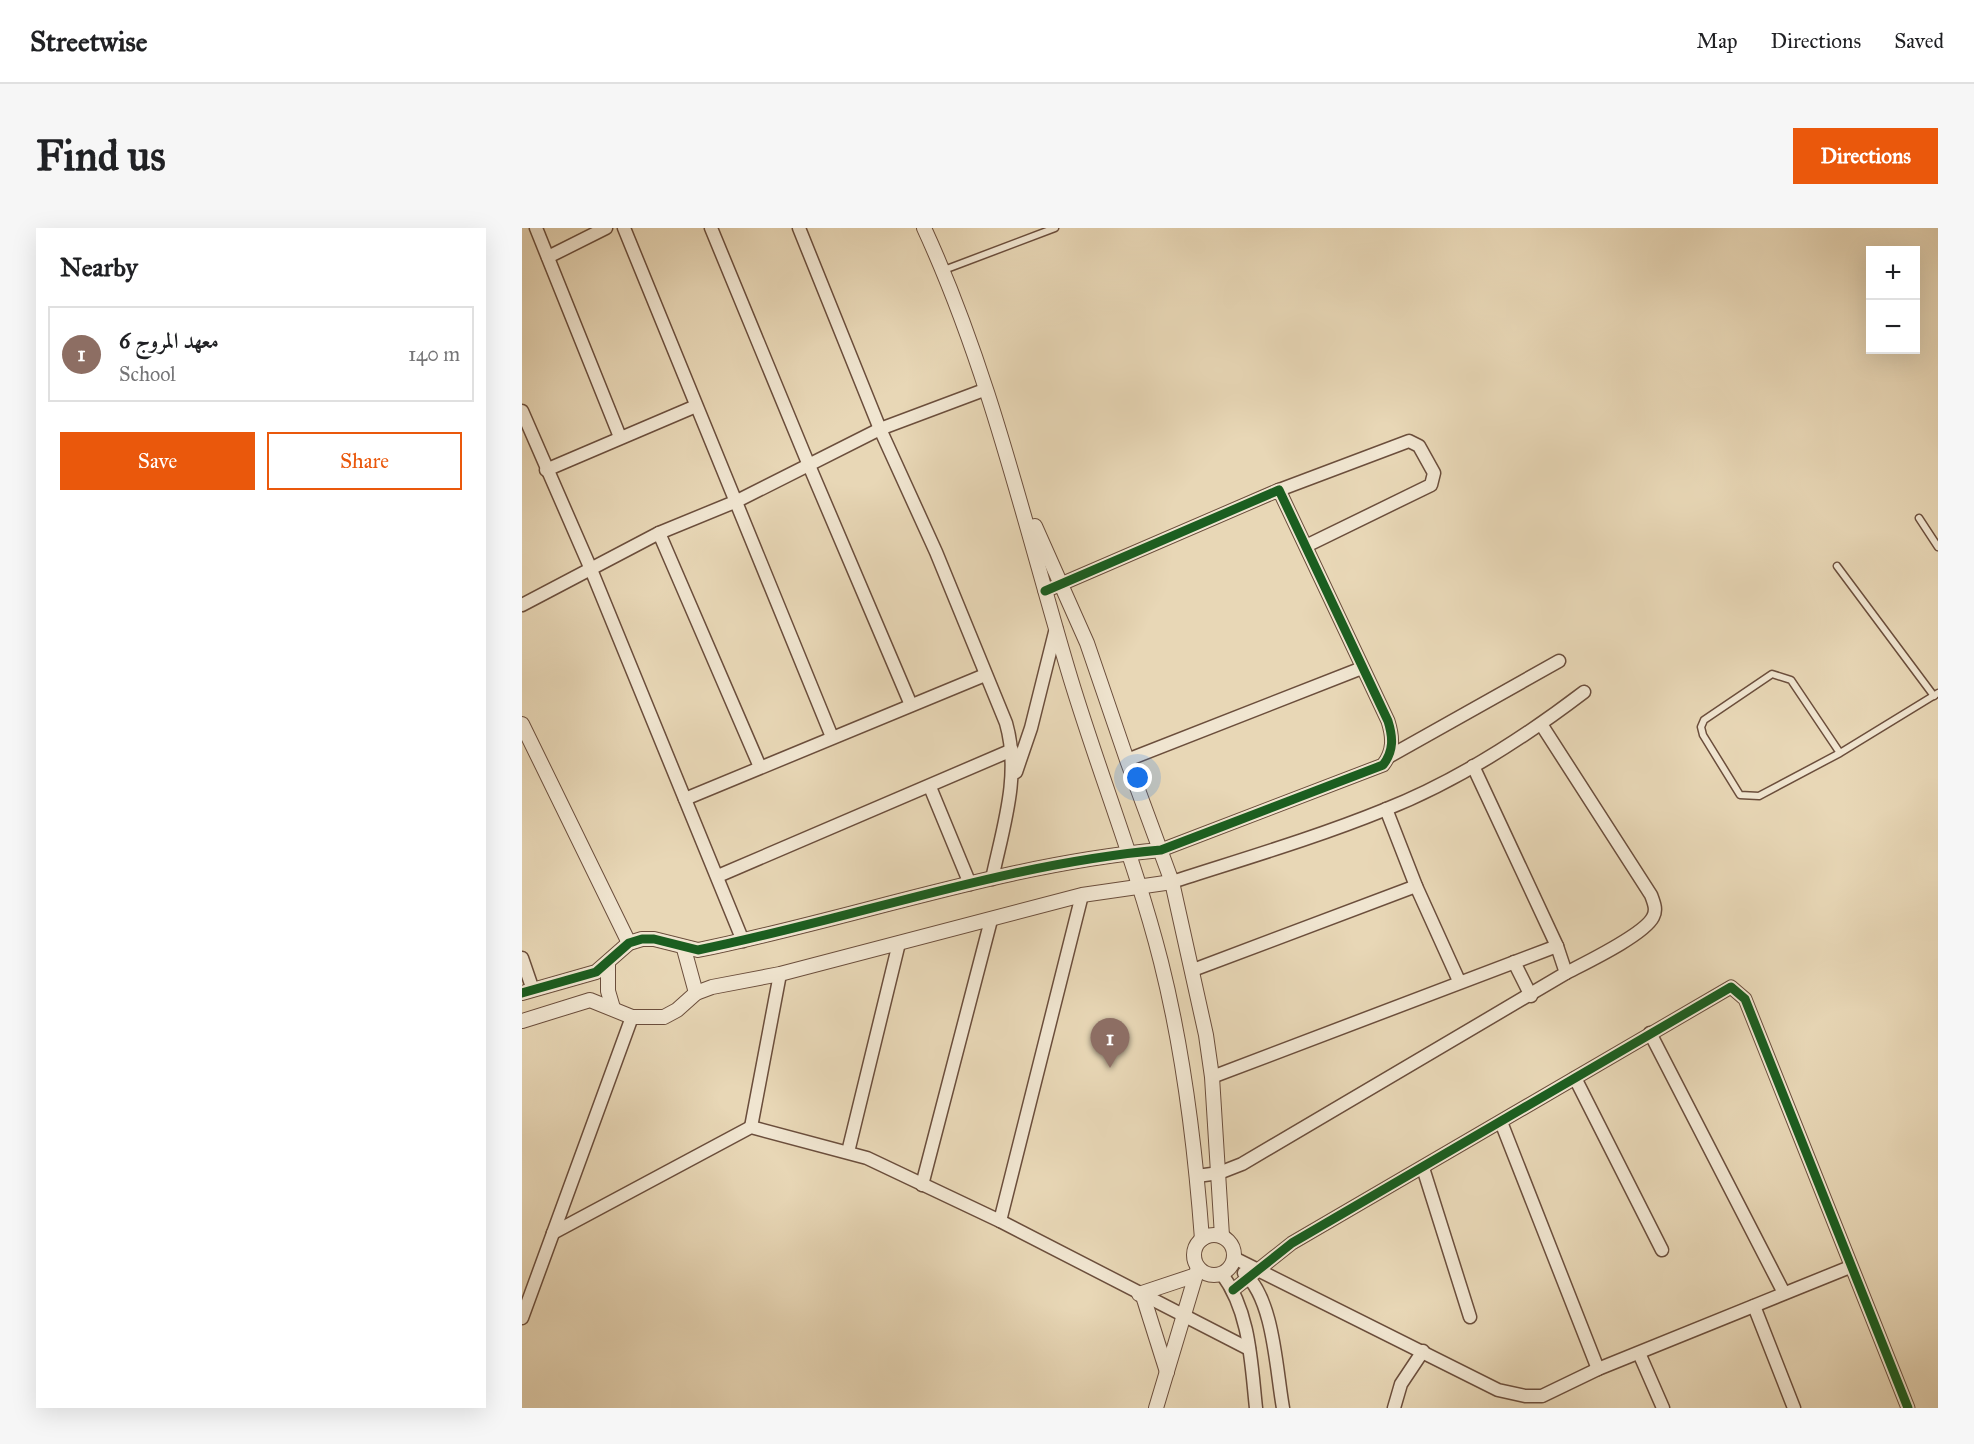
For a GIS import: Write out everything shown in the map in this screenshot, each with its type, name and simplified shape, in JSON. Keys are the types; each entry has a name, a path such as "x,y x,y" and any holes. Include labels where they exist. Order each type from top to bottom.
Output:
{"street":[{"path":"536,228 620,437"},
{"path":"548,257 606,228"},
{"path":"624,228 832,737"},
{"path":"711,228 911,705"},
{"path":"799,228 880,429 936,552 1006,723 1012,750 1012,781"},
{"path":"924,228 944,270 1018,489 1056,628 1139,885 1175,1028 1189,1101 1202,1239 1194,1253 1197,1271 1156,1408"},
{"path":"522,605 590,567 659,533 737,501 808,463 880,429 984,390"},
{"path":"546,470 696,406"},
{"path":"522,411 590,567 743,941"},
{"path":"1045,591 1279,490 1409,441 1419,446 1434,473 1431,485 1306,546"},
{"path":"1018,489 1087,643 1126,760 1172,882 1193,970 1212,1077 1222,1236 1233,1248 1234,1261"},
{"path":"1279,490 1388,721 1392,733 1390,756"},
{"path":"659,533 759,767"},
{"path":"992,879 1012,781 1030,728 1056,628"},
{"path":"522,958 527,992 596,972 608,964 629,943 654,939 684,949 698,950 743,941 992,879 1129,853 1161,850 1383,765 1390,756 1559,661"},
{"path":"1126,760 1362,668"},
{"path":"685,799 985,675"},
{"path":"524,1024 580,1001 596,1001 632,1017 664,1017 677,1010 696,993 721,984 780,974 1082,895 1172,882 1386,810 1473,766 1541,724 1584,692"},
{"path":"522,724 629,943"},
{"path":"1197,1176 1219,1173 1242,1164 1531,996 1566,973 1611,949 1650,923 1655,915 1651,895 1541,724"},
{"path":"718,876 1012,750"},
{"path":"1473,766 1557,946 1566,973"},
{"path":"930,787 970,884"},
{"path":"1386,810 1416,886 1459,981"},
{"path":"1193,970 1416,886"},
{"path":"1000,1221 1082,895"},
{"path":"922,1185 991,920"},
{"path":"848,1152 899,943"},
{"path":"1212,1077 1459,981 1557,946"},
{"path":"684,949 696,993"},
{"path":"1514,962 1531,996"},
{"path":"608,964 608,991 613,1008"},
{"path":"751,1127 780,974"},
{"path":"1233,1290 1282,1249 1726,988 1736,989 1742,993 1908,1408"},
{"path":"522,1318 632,1017"},
{"path":"1650,1033 1784,1293"},
{"path":"1575,1078 1662,1250"},
{"path":"1501,1122 1598,1369"},
{"path":"553,1233 751,1127 867,1158 1000,1221 1141,1295 1185,1314 1249,1349"},
{"path":"1423,1168 1470,1317"},
{"path":"1202,1239 1212,1235 1222,1236"},
{"path":"1234,1261 1254,1274 1423,1351 1498,1390 1525,1396 1542,1396 1598,1369 1850,1267"},
{"path":"1185,1314 1217,1275 1234,1261"},
{"path":"1141,1295 1197,1271 1217,1275 1233,1290 1241,1309 1249,1349 1256,1408"},
{"path":"1254,1274 1265,1308 1283,1408"},
{"path":"1141,1295 1167,1372"},
{"path":"1754,1306 1794,1408"},
{"path":"1394,1408 1401,1384 1423,1351"},
{"path":"1639,1353 1663,1408"},
{"path":"1542,1396 1548,1408"}],"lane":[{"path":"944,270 1055,228"},
{"path":"1919,518 1938,547"},
{"path":"1837,566 1936,694 1840,753 1759,796 1740,795 1701,727 1704,720 1772,674 1782,675 1791,680 1840,753"}],"cycle path":[{"path":"522,993 596,972 629,943 642,939 654,939 698,950 1044,867 1161,850 1383,765 1387,760 1392,744 1388,721 1279,490 1045,591"},
{"path":"1233,1290 1292,1243 1731,987 1745,999 1908,1408"}],"place":[{"name":"معهد المروج 6","path":"1110,1068"}]}
